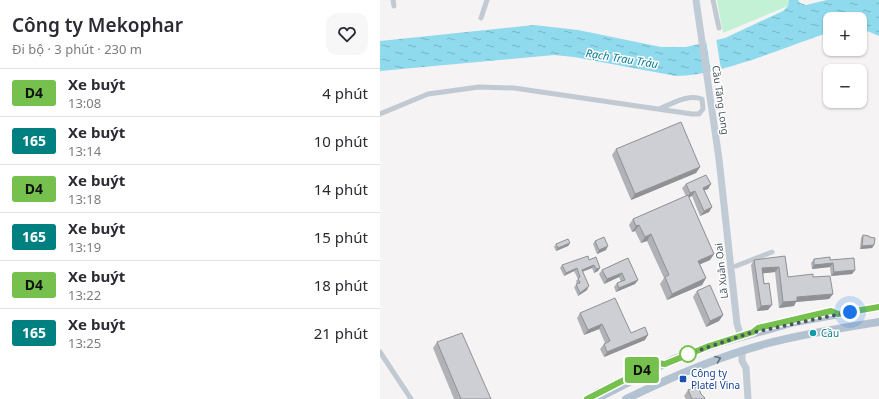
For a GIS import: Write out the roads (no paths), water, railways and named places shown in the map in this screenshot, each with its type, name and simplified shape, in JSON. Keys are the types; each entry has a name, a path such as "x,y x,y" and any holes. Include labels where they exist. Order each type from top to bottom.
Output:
{"main road":[{"name":"Cầu Tăng Long","path":"696,0 716,129 724,203"},
{"name":"Lã Xuân Oai","path":"724,203 737,324 741,336"},
{"path":"596,399 665,364 753,332 879,307"},
{"path":"626,399 672,376 756,346 798,335 879,322"},
{"path":"741,336 742,361 746,368 748,399"},
{"path":"587,399 657,363 665,364"},
{"path":"635,399 644,390"}],"street":[{"path":"393,0 394,6"},
{"path":"481,18 487,0"},
{"path":"713,0 719,28"},
{"path":"380,114 428,94 479,87 514,88 661,108 692,114 699,114 703,109 702,99 694,97 680,100 661,108"},
{"path":"736,266 772,252"},
{"path":"380,352 411,399"}],"water":[{"name":"Rạch Trau Trảu","path":"789,0 798,0 800,3 806,5 827,0 879,0 879,36 867,31 867,12 823,12 823,34 733,66 694,74 676,76 574,57 554,55 380,71 380,41 534,25 578,30 661,47 686,47 725,38 783,11 788,6"}],"place":[{"name":"Cầu","path":"813,333"},
{"name":"Công ty Platel Vina","path":"683,379"}]}
